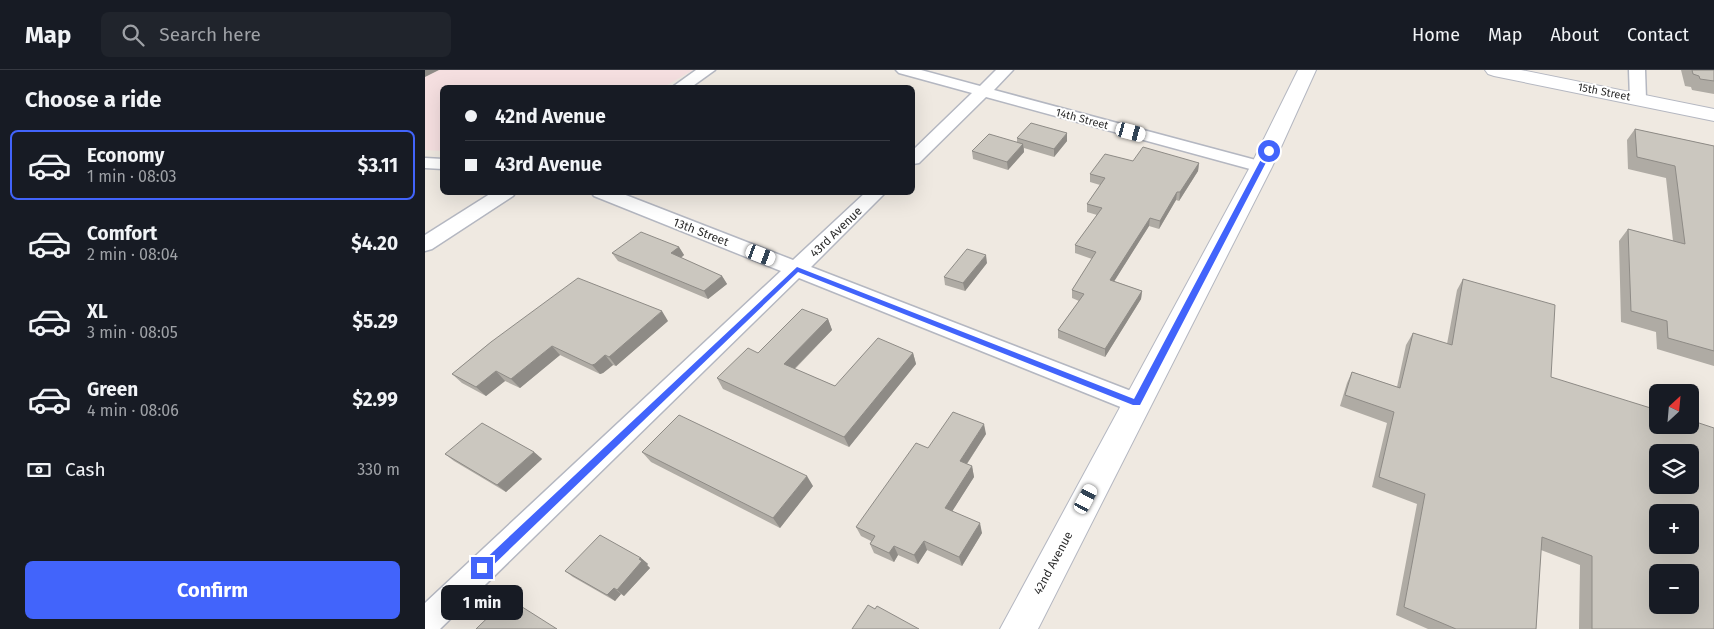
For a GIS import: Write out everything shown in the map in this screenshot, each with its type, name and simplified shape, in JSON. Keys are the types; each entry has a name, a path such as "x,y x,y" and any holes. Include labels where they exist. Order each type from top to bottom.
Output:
{"street":[{"path":"683,85 707,70"},
{"name":"14th Street","path":"904,70 1261,167"},
{"path":"915,157 1005,70"},
{"name":"42nd Avenue","path":"1018,629 1261,167 1307,70"},
{"name":"15th Street","path":"1494,70 1714,115"},
{"path":"1637,70 1639,99"},
{"path":"425,163 440,164"},
{"path":"425,244 502,195"},
{"name":"13th Street","path":"608,195 1137,403"},
{"name":"43rd Avenue","path":"425,623 874,195"}],"shaded area":[{"path":"425,70 693,70 667,85 440,85 440,151 425,150"}],"building":[{"path":"1692,70 1714,70 1714,81 1700,79 1699,76 1693,74"},
{"path":"1031,123 1067,133 1054,149 1017,138"},
{"path":"1635,129 1714,146 1714,351 1668,338 1667,321 1631,311 1628,229 1685,244 1675,166 1637,157"},
{"path":"989,134 1023,144 1007,162 972,151"},
{"path":"1143,147 1199,163 1180,192 1177,192 1160,221 1150,218 1110,280 1142,291 1105,349 1058,330 1084,294 1072,290 1096,252 1075,245 1102,208 1087,204 1105,178 1090,174 1105,154 1133,161"},
{"path":"641,232 679,247 671,253 722,276 704,291 612,253"},
{"path":"967,249 986,255 963,283 944,277"},
{"path":"578,278 662,311 609,357 605,355 592,365 552,346 511,379 496,371 476,387 452,374 491,342"},
{"path":"1463,279 1555,305 1551,377 1649,408 1649,434 1699,434 1699,423 1714,428 1714,629 1592,629 1592,556 1542,537 1536,629 1456,629 1404,607 1425,494 1379,477 1394,412 1345,395 1352,372 1400,388 1413,333 1452,345"},
{"path":"802,309 828,319 784,364 835,386 878,338 913,353 844,437 717,378 748,348 758,353"},
{"path":"953,412 984,424 960,461 972,466 945,508 980,523 959,557 924,541 914,555 894,546 889,553 870,544 875,536 856,527 916,443 928,448"},
{"path":"679,415 807,476 773,518 642,452"},
{"path":"482,423 534,452 497,485 445,454"},
{"path":"600,535 641,558 639,559 642,561 617,590 614,588 607,595 565,571"},
{"path":"508,598 557,629 476,629"},
{"path":"868,605 875,609 877,606 919,629 852,629"}],"route":[{"path":"482,568 797,269 1137,403 1269,151"}]}
